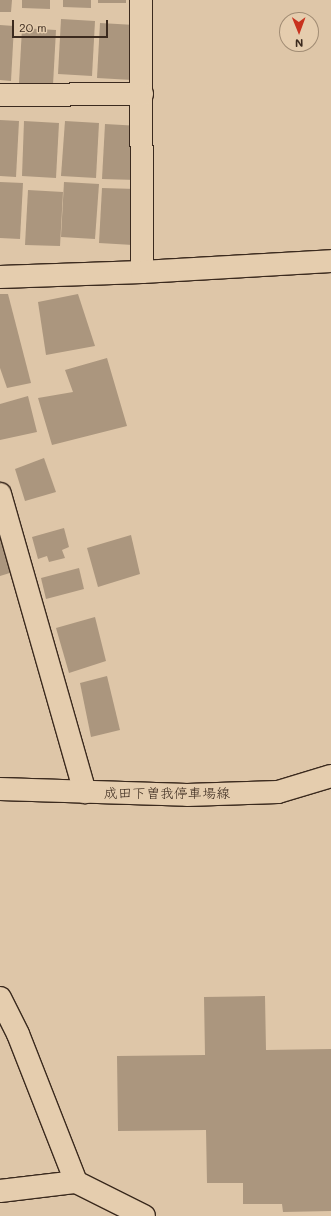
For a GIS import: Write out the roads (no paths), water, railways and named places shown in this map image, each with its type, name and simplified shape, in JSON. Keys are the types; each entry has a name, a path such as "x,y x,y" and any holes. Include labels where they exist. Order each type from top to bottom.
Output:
{"street":[{"path":"141,0 142,272"},
{"path":"0,95 142,94"},
{"path":"0,277 142,272 331,261"},
{"path":"0,494 84,792"},
{"name":"成田下曽我停車場線","path":"0,789 187,795 278,792 331,776"},
{"path":"0,998 18,1034 76,1182"},
{"path":"0,1191 76,1182 144,1216"}]}
